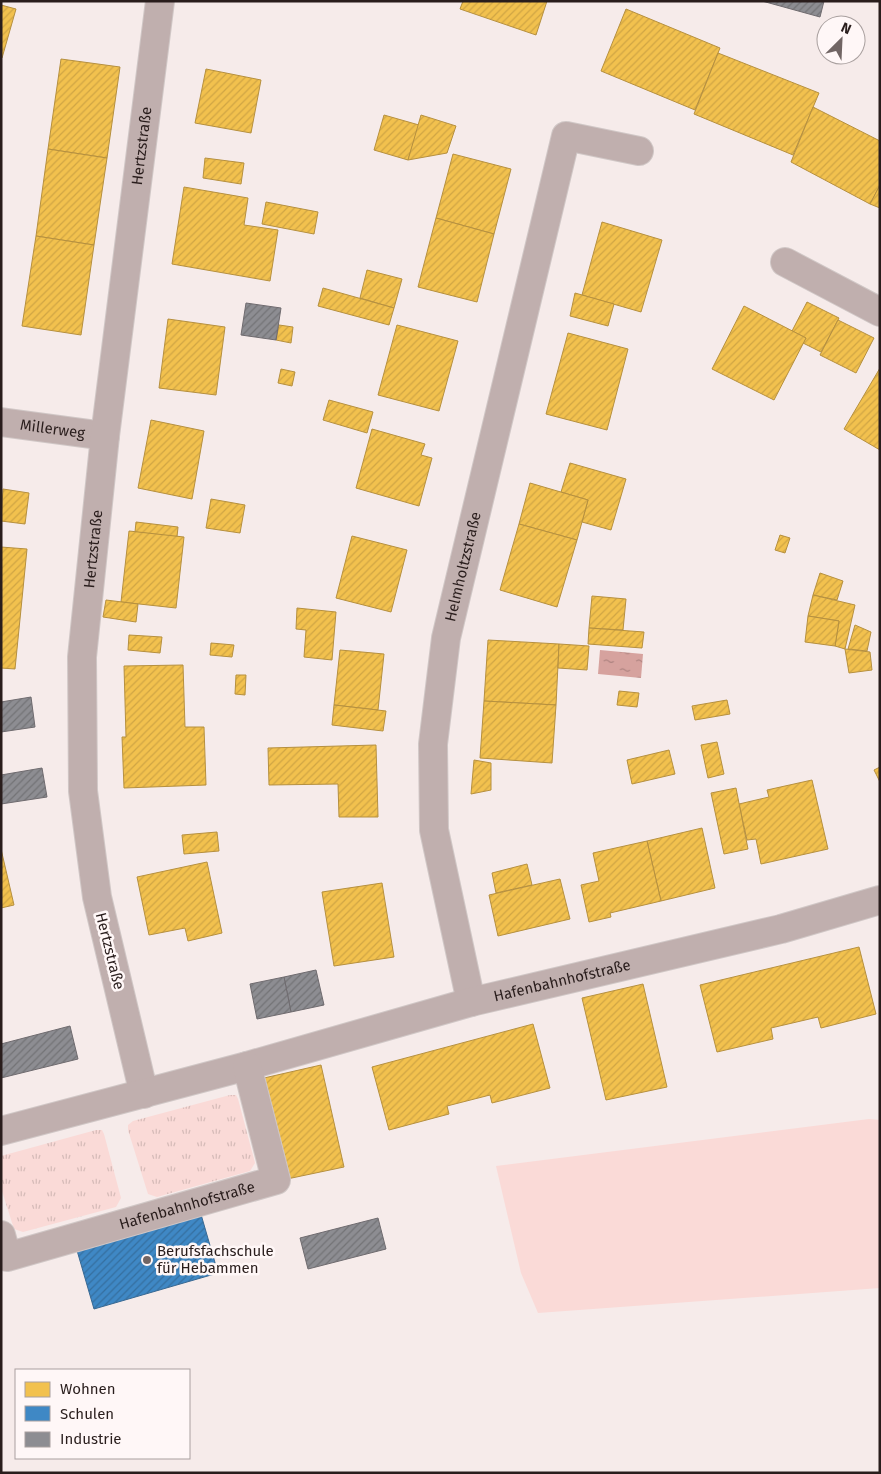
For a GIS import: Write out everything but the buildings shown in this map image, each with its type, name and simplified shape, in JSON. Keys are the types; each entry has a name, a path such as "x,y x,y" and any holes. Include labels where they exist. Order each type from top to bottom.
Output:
{"street":[{"name":"Hertzstraße","path":"144,1094 97,898 83,791 82,657 105,436 160,1"},
{"name":"Helmholtzstraße","path":"471,1002 434,830 434,734 446,638 566,136 639,151"},
{"path":"785,262 880,312"},
{"name":"Millerweg","path":"1,422 105,436"},
{"name":"Hafenbahnhofstraße","path":"1,1131 247,1066 471,1002 781,929 880,900"},
{"name":"Hafenbahnhofstraße","path":"1,1235 8,1258 276,1180 247,1066"}],"green space":[{"path":"236,1095 238,1099 255,1163 250,1171 157,1197 148,1194 128,1125 133,1121"},
{"path":"869,1119 880,1120 880,1288 538,1313 521,1273 496,1166"},
{"path":"102,1130 104,1134 121,1198 116,1207 23,1232 14,1229 1,1188 1,1156"}],"water":[{"path":"600,650 643,654 641,678 598,674"}],"place":[{"name":"Berufsfachschule für Hebammen","path":"147,1260"}]}
